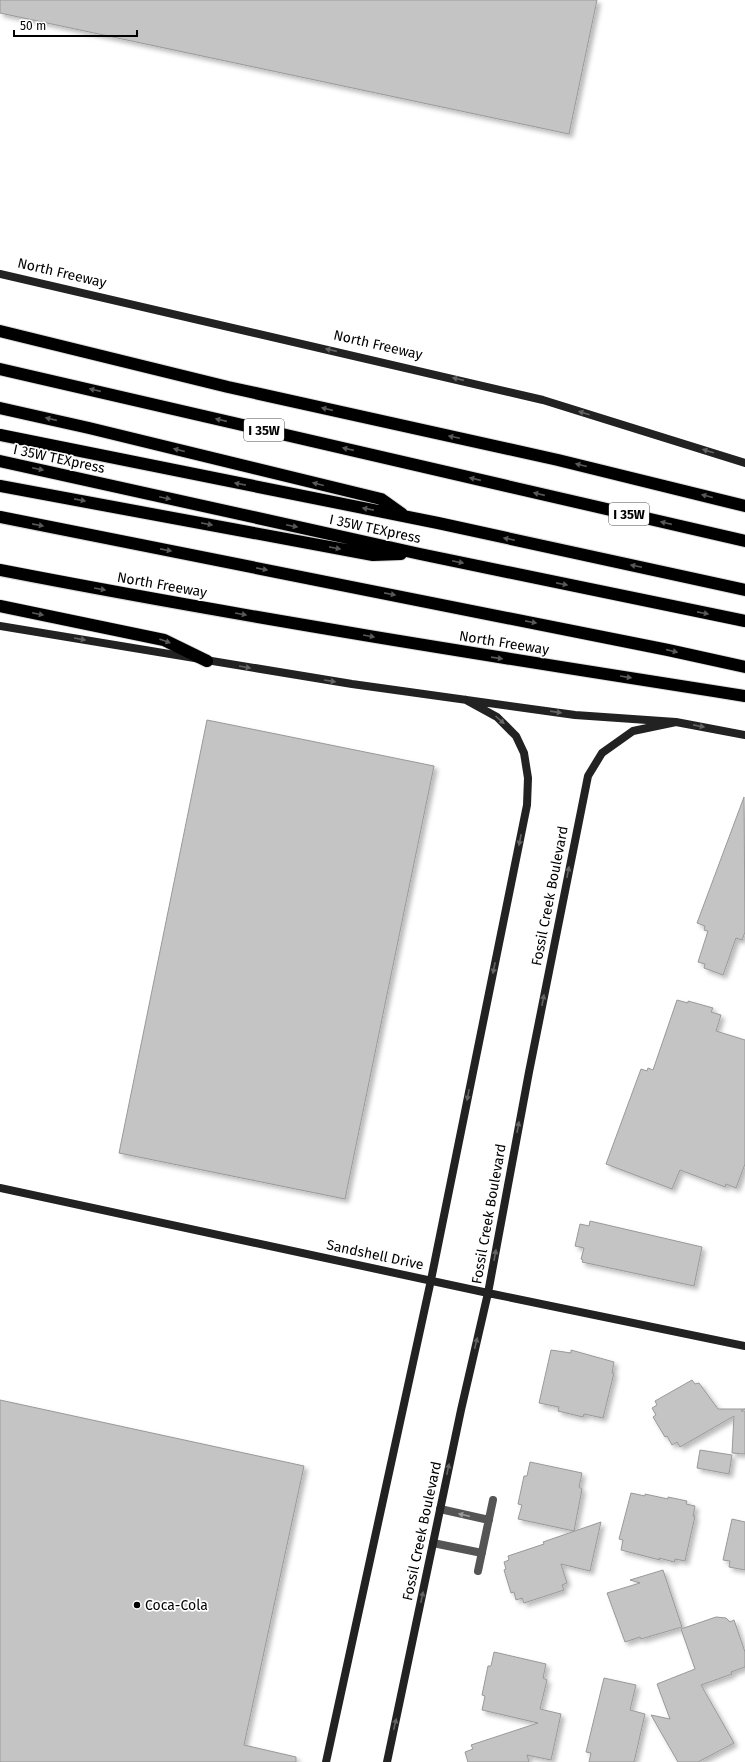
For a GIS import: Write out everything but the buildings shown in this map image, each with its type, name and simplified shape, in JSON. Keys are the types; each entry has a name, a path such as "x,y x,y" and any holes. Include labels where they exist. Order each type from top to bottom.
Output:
{"highway":[{"path":"0,331 228,387 558,460 745,506"},
{"name":"I 35W","path":"0,369 745,541"},
{"path":"0,408 381,499 406,517"},
{"name":"I 35W TEXpress","path":"0,435 406,517 745,590"},
{"name":"I 35W TEXpress","path":"0,461 420,554 745,621"},
{"path":"0,486 373,555 420,554"},
{"path":"0,518 668,650 745,667"},
{"name":"North Freeway","path":"0,570 202,608 484,656 745,696"},
{"path":"0,606 164,640 207,661"}],"main road":[{"name":"North Freeway","path":"0,274 543,400 745,463"},
{"path":"0,626 329,681 575,715 676,722 745,735"},
{"path":"326,1762 431,1280 527,805 528,778 524,754 516,736 497,717 466,700"},
{"name":"Fossil Creek Boulevard","path":"386,1762 461,1410 488,1294 529,1072 588,776 602,753 633,732 676,722"},
{"name":"Sandshell Drive","path":"0,1188 431,1280 488,1294 745,1346"}],"street":[{"path":"478,1571 493,1500"},
{"path":"440,1509 489,1520"},
{"path":"433,1543 482,1553"}],"place":[{"name":"Coca-Cola","path":"137,1605"}]}
